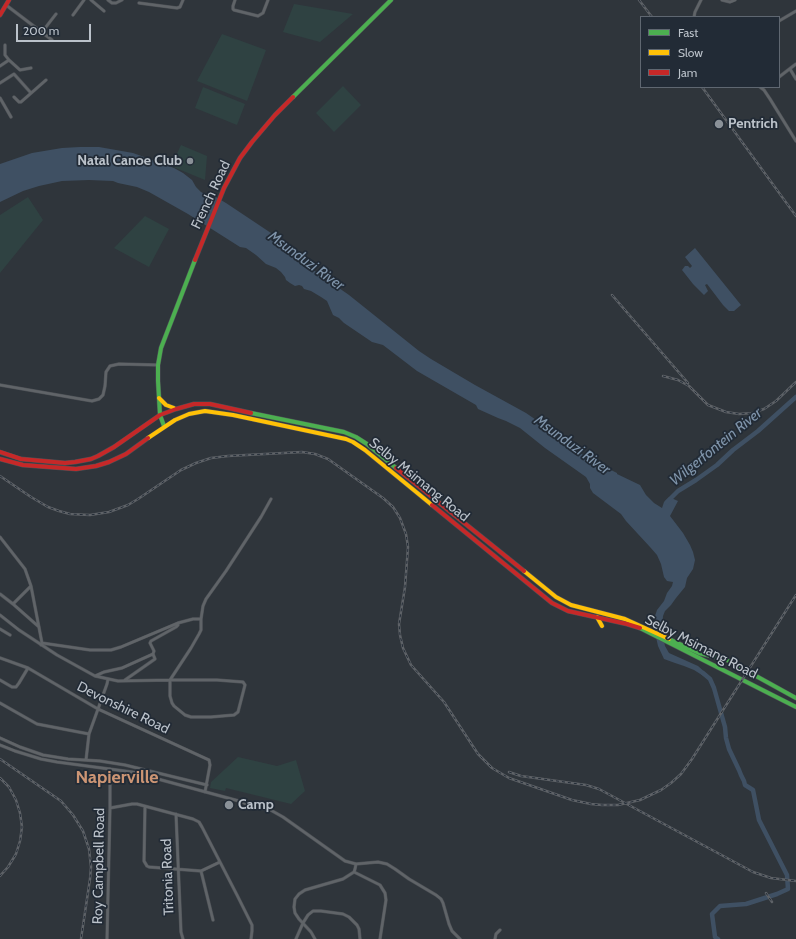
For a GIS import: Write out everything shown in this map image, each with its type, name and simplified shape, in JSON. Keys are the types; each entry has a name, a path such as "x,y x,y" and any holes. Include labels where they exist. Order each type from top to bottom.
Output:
{"main road":[{"path":"0,15 8,0"},
{"name":"French Road","path":"164,426 160,415 159,398 158,365 161,348 224,188 240,158 257,135 283,107 391,0"},
{"path":"159,398 166,405 176,408"},
{"name":"Selby Msimang Road","path":"0,452 21,459 65,463 87,460 111,450 160,415 176,408 194,404 210,404 344,432 356,437 370,446 549,593 571,605 625,619 796,707"},
{"name":"Selby Msimang Road","path":"0,459 27,466 68,469 90,467 109,462 126,454 174,420 189,414 205,411 233,415 339,437 354,442 365,450 552,603 568,611 618,622 649,631"},
{"path":"605,613 607,617 615,619 618,622"},
{"path":"597,617 602,626"},
{"name":"Selby Msimang Road","path":"667,640 699,653 727,660 796,698"}],"street":[{"path":"73,15 84,0"},
{"path":"91,0 104,11"},
{"path":"108,0 116,3 122,0"},
{"path":"139,3 177,8 180,7 183,0"},
{"path":"235,0 232,6 234,10 258,16 263,13 268,0"},
{"path":"694,16 701,0"},
{"path":"722,0 730,2 735,0"},
{"path":"6,5 52,40"},
{"path":"780,20 796,11"},
{"path":"42,32 56,14"},
{"path":"5,45 5,56 20,70 32,68"},
{"path":"0,66 9,60"},
{"path":"780,76 796,64"},
{"path":"790,69 796,79"},
{"path":"0,83 14,74 31,93"},
{"path":"14,97 20,102 46,80"},
{"path":"761,88 770,99 796,141"},
{"path":"0,98 10,117"},
{"path":"0,385 92,401 103,395 106,372 110,366 119,364 158,365"},
{"path":"0,615 9,623 57,655 95,676 118,681 124,680 170,680 217,680 243,682 245,684 238,712 234,715 188,717 179,711 172,703 170,696 170,680 197,639 201,630 203,606 206,599 226,571 271,499"},
{"path":"0,537 25,569 31,586 42,644"},
{"path":"13,604 31,586"},
{"path":"0,595 13,604 39,627"},
{"path":"42,644 90,650 111,650 178,623 193,619 201,619"},
{"path":"124,680 154,660 154,651 150,643 151,641 176,627 178,623"},
{"path":"0,629 10,634"},
{"path":"95,676 104,672 122,668 153,654"},
{"name":"Devonshire Road","path":"0,658 28,668 98,709 208,760 210,765 205,792"},
{"path":"0,680 12,687 16,687 28,668"},
{"path":"86,760 89,734 108,679"},
{"path":"0,703 37,724 89,734"},
{"path":"0,738 43,755 125,765 207,785"},
{"path":"0,745 15,752 41,759 132,772 261,806 283,817 345,861 356,864 378,862 387,864 436,895 443,903 452,931 460,939"},
{"name":"Roy Campbell Road","path":"107,939 110,769"},
{"path":"110,808 137,804 197,820 201,824 252,925 251,939"},
{"path":"145,807 145,865 149,867 201,871 220,862"},
{"name":"Tritonia Road","path":"176,814 181,932 183,939"},
{"path":"315,939 312,932 297,916 294,907 295,899 305,890 343,879 354,872 356,864"},
{"path":"201,871 213,920"},
{"path":"354,872 380,885 385,893 386,900 380,939"},
{"path":"296,939 308,914 313,911 321,910 343,914 350,918 359,929 360,939"},
{"path":"495,939 496,934 500,930"}],"shaded area":[{"path":"294,4 353,14 320,42 283,32"},
{"path":"222,34 266,50 247,101 197,81"},
{"path":"343,86 361,105 334,132 316,113"},
{"path":"203,87 245,104 237,125 195,108"},
{"name":"Natal Canoe Club","path":"181,145 207,156 205,180 171,166"},
{"path":"28,197 43,220 0,273 0,215"},
{"path":"145,216 169,229 149,267 114,248"},
{"path":"238,757 277,766 296,760 305,791 291,804 226,788 225,791 210,788 211,782"}],"water":[{"path":"99,147 133,153 174,168 183,173 192,180 201,192 208,196 214,196 226,203 274,235 278,239 283,249 287,249 306,265 349,295 431,359 526,413 591,460 640,485 646,495 662,508 664,502 669,497 678,501 670,516 690,545 695,560 693,569 687,578 685,587 665,611 663,616 662,631 665,646 669,653 698,666 708,675 705,677 694,670 664,659 658,646 654,628 654,619 657,610 664,601 673,582 667,581 664,577 657,555 621,514 593,493 586,477 520,428 478,409 476,405 417,371 383,345 372,342 333,315 327,301 311,291 304,289 302,286 295,286 290,283 276,268 266,264 246,248 240,247 188,214 149,192 137,187 113,181 62,181 23,191 0,202 0,164 32,153 62,148"},
{"path":"695,248 741,305 734,311 729,311 723,305 707,284 705,285 708,291 704,295 682,270 685,266 690,268 692,266 685,257"}],"waterway":[{"name":"Wilgerfontein River","path":"667,502 678,491 717,465 796,397"},
{"name":"Msunduzi River","path":"703,673 710,679 714,688 725,727 729,749 745,785 753,790 759,820 787,875 788,889 746,904 720,906 712,914 715,937 718,939"}],"railway":[{"path":"639,0 651,16"},
{"path":"703,88 796,216"},
{"path":"612,295 688,383"},
{"path":"663,376 678,380 689,386 708,405 726,412 739,414 752,413 764,409 776,401 796,382"},
{"path":"0,476 48,507 70,514 90,515 109,512 128,505 181,470 211,458 302,452 315,454 328,459 383,498 393,507 400,518 406,534 408,547 405,587 399,624 403,648 411,665 444,702 478,754 492,768 509,778 572,800 591,804 618,805 640,800 661,790 681,774 796,595"},
{"path":"0,759 61,801 73,815 83,831 89,849 91,867 81,939"},
{"path":"509,772 521,776 586,785 599,789 753,872 771,878 796,881"},
{"path":"0,778 9,787 16,800 22,827 16,854 0,876"},
{"path":"766,893 772,902"}],"traffic: fast":[{"path":"293,97 391,0"},
{"path":"164,426 160,415 158,381 158,365 161,348 195,260"},
{"path":"251,413 344,432 367,444 396,468"},
{"path":"640,628 796,707"},
{"path":"669,639 699,653 727,660 796,698"}],"traffic: slow":[{"path":"159,398 166,405 174,408"},
{"path":"148,438 175,420 189,414 205,411 233,415 346,439 365,450 432,505"},
{"path":"524,571 556,597 571,605 625,619 669,639"},
{"path":"597,617 602,626"}],"traffic: jam":[{"path":"0,15 9,0"},
{"path":"195,260 224,188 240,158 275,115 293,97"},
{"path":"0,452 21,459 65,463 75,462 98,456 114,447 160,415 176,409 194,404 210,404 251,413"},
{"path":"0,459 23,465 76,469 96,466 109,462 126,454 148,438"},
{"path":"396,468 524,571"},
{"path":"432,505 552,603 568,611 640,628"}],"place":[{"name":"Pentrich","path":"719,124"},
{"name":"Natal Canoe Club","path":"190,161"},
{"name":"Camp","path":"229,805"}],"district":[{"name":"Napierville","path":"117,778"}]}
